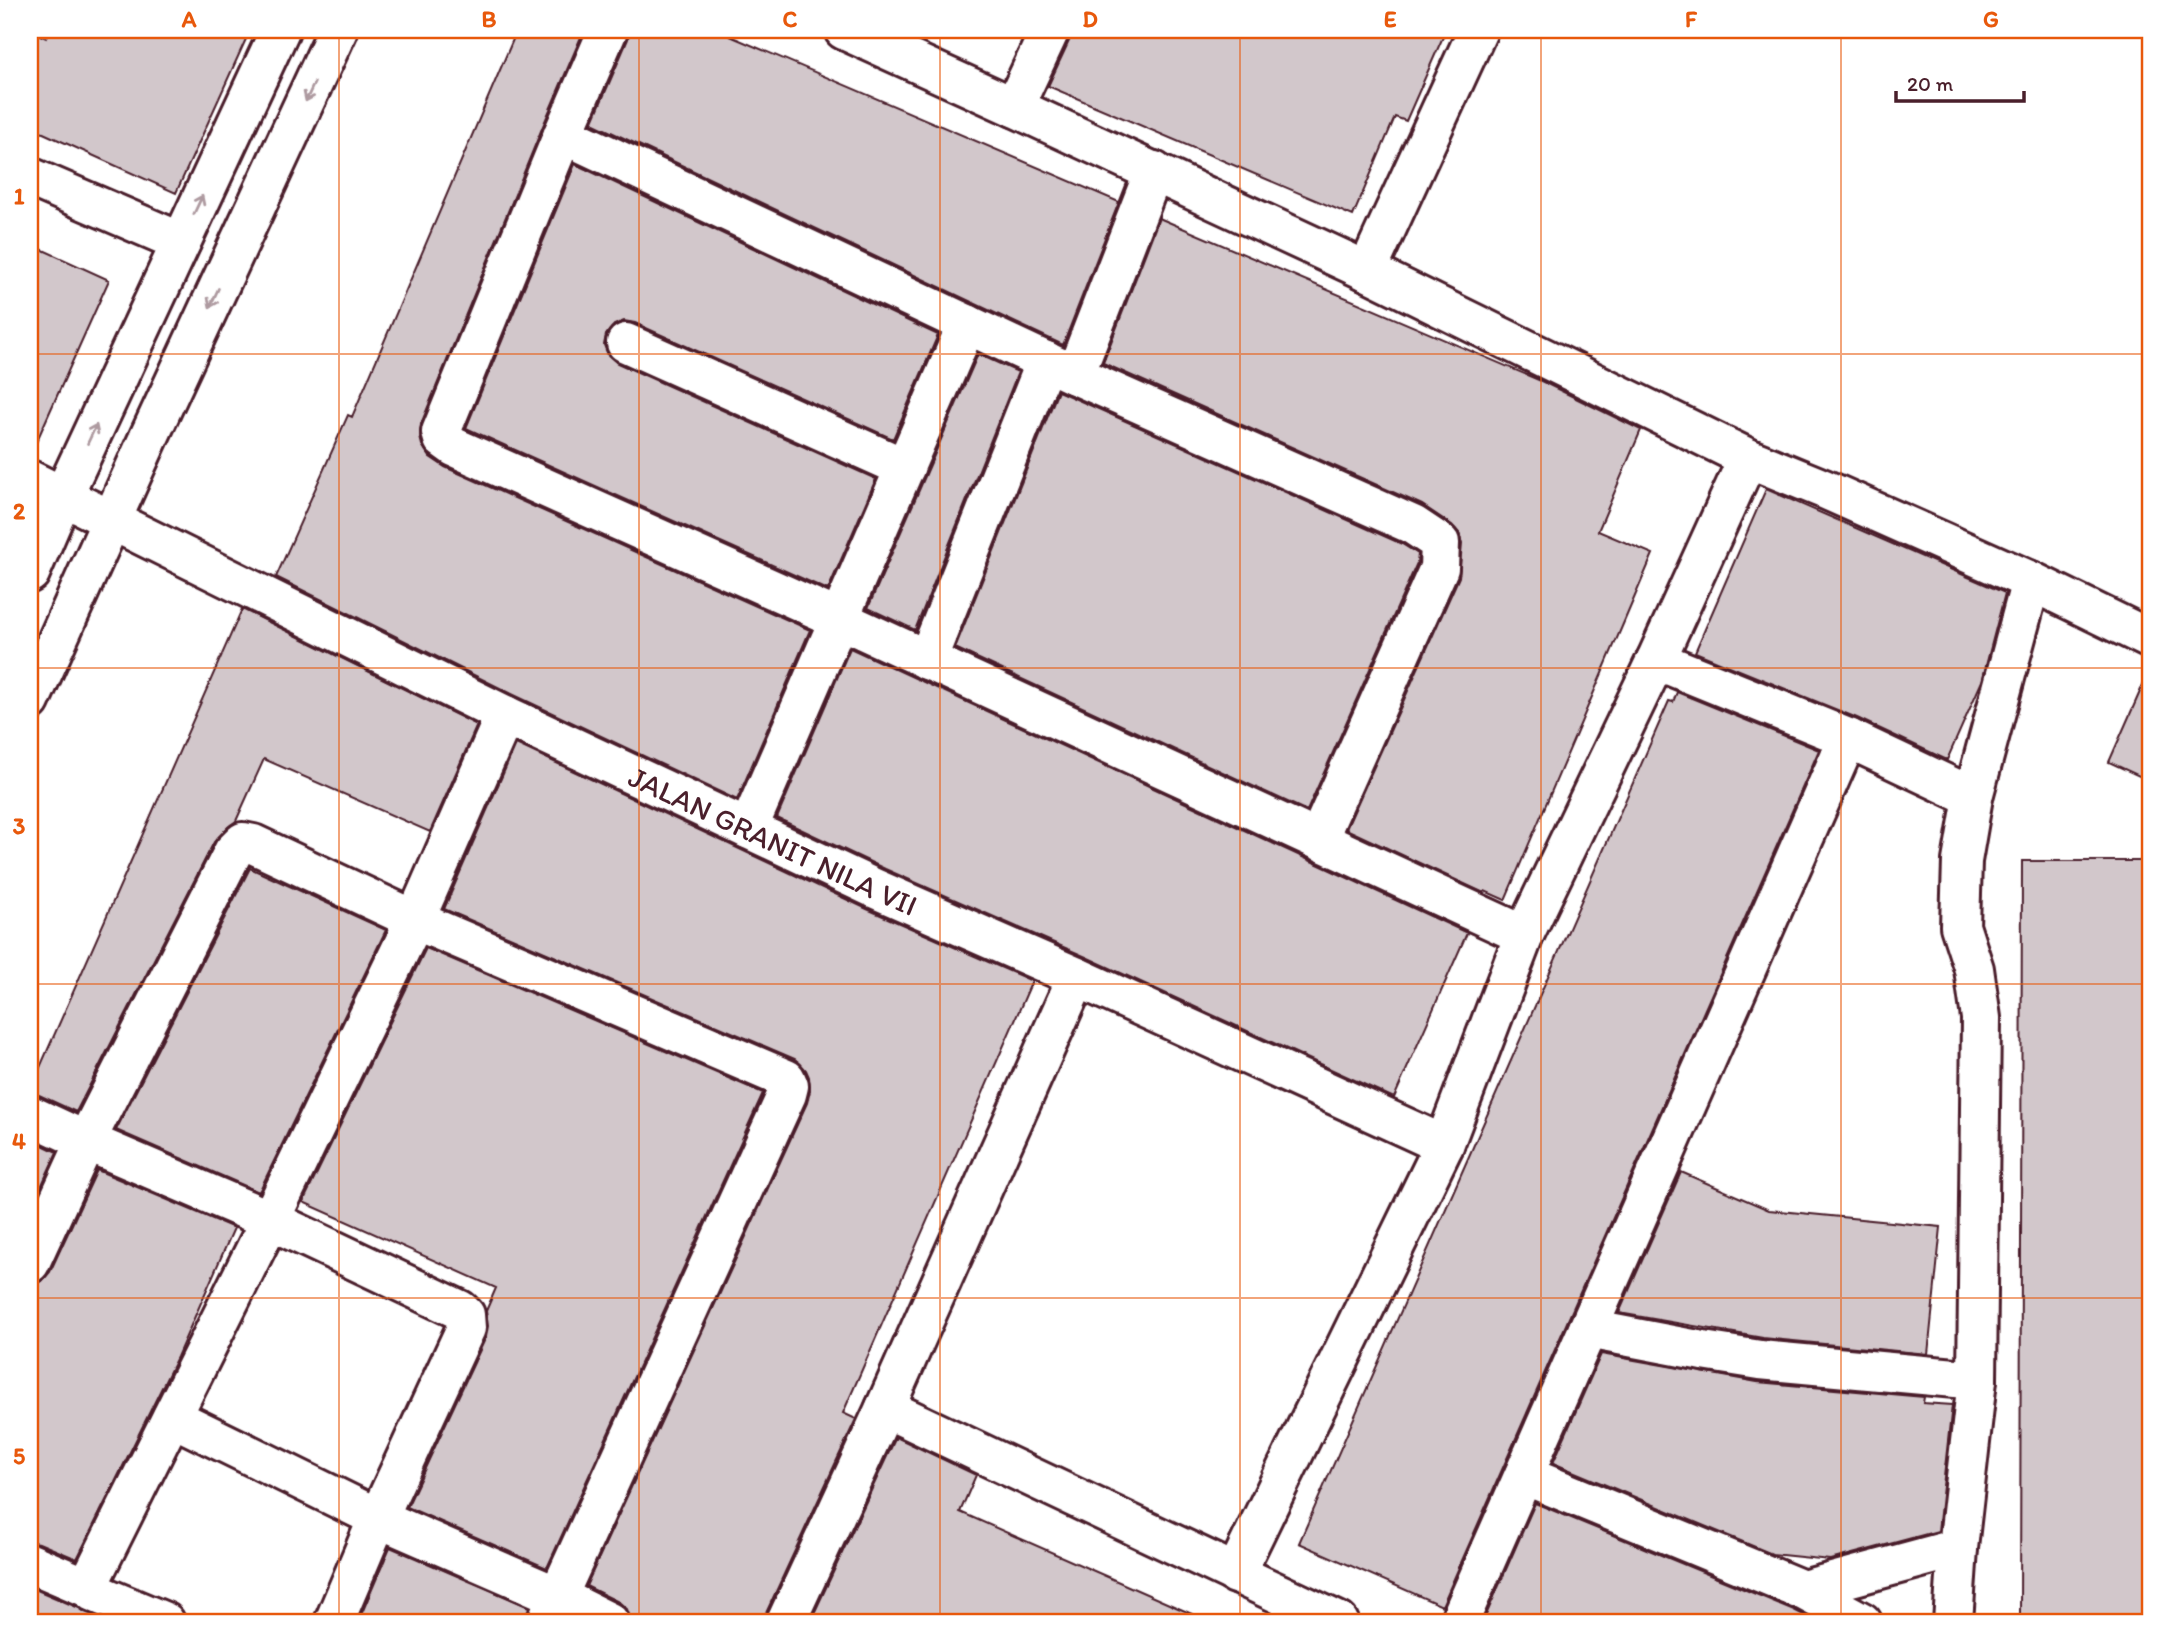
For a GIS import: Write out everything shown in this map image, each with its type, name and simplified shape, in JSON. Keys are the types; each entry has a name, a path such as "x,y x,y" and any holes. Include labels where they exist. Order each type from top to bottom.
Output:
{"street":[{"path":"30,573 47,488 181,242 280,30"},
{"path":"30,701 338,30"},
{"path":"607,30 441,437 454,447 839,619 1524,935"},
{"path":"844,30 1367,271 1748,458 2031,581 2150,639"},
{"path":"1014,107 1050,30"},
{"path":"1367,271 1478,30"},
{"path":"563,134 1061,368 1413,525 1440,543 1439,568 1318,839"},
{"path":"927,660 1154,172"},
{"path":"30,177 181,242"},
{"path":"748,829 967,324"},
{"path":"626,343 905,468"},
{"path":"1235,1574 1444,1144 1524,935 1656,660 1748,458"},
{"name":"JALAN GRANIT NILA VII","path":"47,488 505,715 876,889 1444,1144"},
{"path":"1953,1622 1958,1548 1977,1380 1981,1018 1974,969 1960,926 1962,861 1973,797 2031,581"},
{"path":"1656,660 1847,738 1973,797"},
{"path":"91,1589 91,1579 270,1220 415,920 505,715"},
{"path":"1459,1622 1847,738"},
{"path":"30,1263 86,1141 233,852 243,842 253,844 415,920 786,1079 789,1086 787,1094 551,1609"},
{"path":"786,1622 885,1408 1077,977"},
{"path":"30,1115 270,1220 460,1310 465,1315 466,1328 378,1518 334,1622"},
{"path":"1588,1329 1760,1360 1977,1380"},
{"path":"885,1408 1339,1622"},
{"path":"172,1417 378,1518 551,1609 609,1622"},
{"path":"1524,1475 1803,1590 1862,1622"},
{"path":"1803,1590 1958,1548"},
{"path":"30,1563 165,1622"}],"building":[{"path":"30,30 46,38 50,30 225,30 246,39 176,193 30,127"},
{"path":"517,30 584,30 421,424 422,445 430,457 445,467 810,630 737,800 514,695 276,577 348,415 352,417"},
{"path":"629,30 716,30 1119,202 1063,345 592,123 628,39"},
{"path":"1072,30 1446,30 1406,121 1395,117 1353,216 1048,86"},
{"path":"575,164 938,335 893,439 635,323 624,321 614,325 606,335 604,345 608,355 617,363 876,479 828,590 466,428"},
{"path":"1159,218 1541,381 1641,430 1598,531 1653,554 1505,900 1485,891 1484,893 1346,829 1459,577 1462,544 1459,533 1452,525 1422,505 1103,363"},
{"path":"30,244 109,280 30,456"},
{"path":"978,354 1018,372 915,630 868,608"},
{"path":"1058,391 1402,544 1418,554 1417,563 1307,811 955,648"},
{"path":"1766,489 2005,593 1982,681 1947,760 1857,718 1695,652"},
{"path":"242,609 477,725 430,832 264,759 236,821 214,842 76,1112 30,1093 30,1090"},
{"path":"850,648 1467,933 1394,1098 777,818"},
{"path":"2150,669 2150,781 2109,762"},
{"path":"1677,692 1819,750 1442,1606 1299,1543 1669,701 1673,702"},
{"path":"516,744 867,909 1032,981 843,1413 856,1419 764,1622 641,1622 630,1617 627,1609 619,1602 586,1586 807,1103 809,1077 795,1059 444,909"},
{"path":"2022,861 2150,861 2150,1622 2020,1622"},
{"path":"250,868 386,930 259,1192 116,1130"},
{"path":"426,948 763,1093 547,1568 407,1507 486,1337 486,1311 496,1288 303,1202"},
{"path":"30,1139 57,1152 30,1211"},
{"path":"97,1170 234,1228 177,1357 77,1559 39,1543 30,1542 30,1284 42,1281 50,1272"},
{"path":"1681,1172 1769,1210 1941,1227 1928,1354 1763,1338 1619,1313"},
{"path":"1601,1354 1757,1382 1924,1397 1923,1403 1952,1405 1938,1531 1830,1560 1772,1554 1553,1463"},
{"path":"896,1437 976,1475 960,1512 1210,1622 810,1622"},
{"path":"1535,1503 1794,1610 1817,1622 1483,1622"},
{"path":"390,1547 529,1607 524,1622 358,1622"},
{"path":"30,1587 79,1608 109,1622 30,1622"}]}
